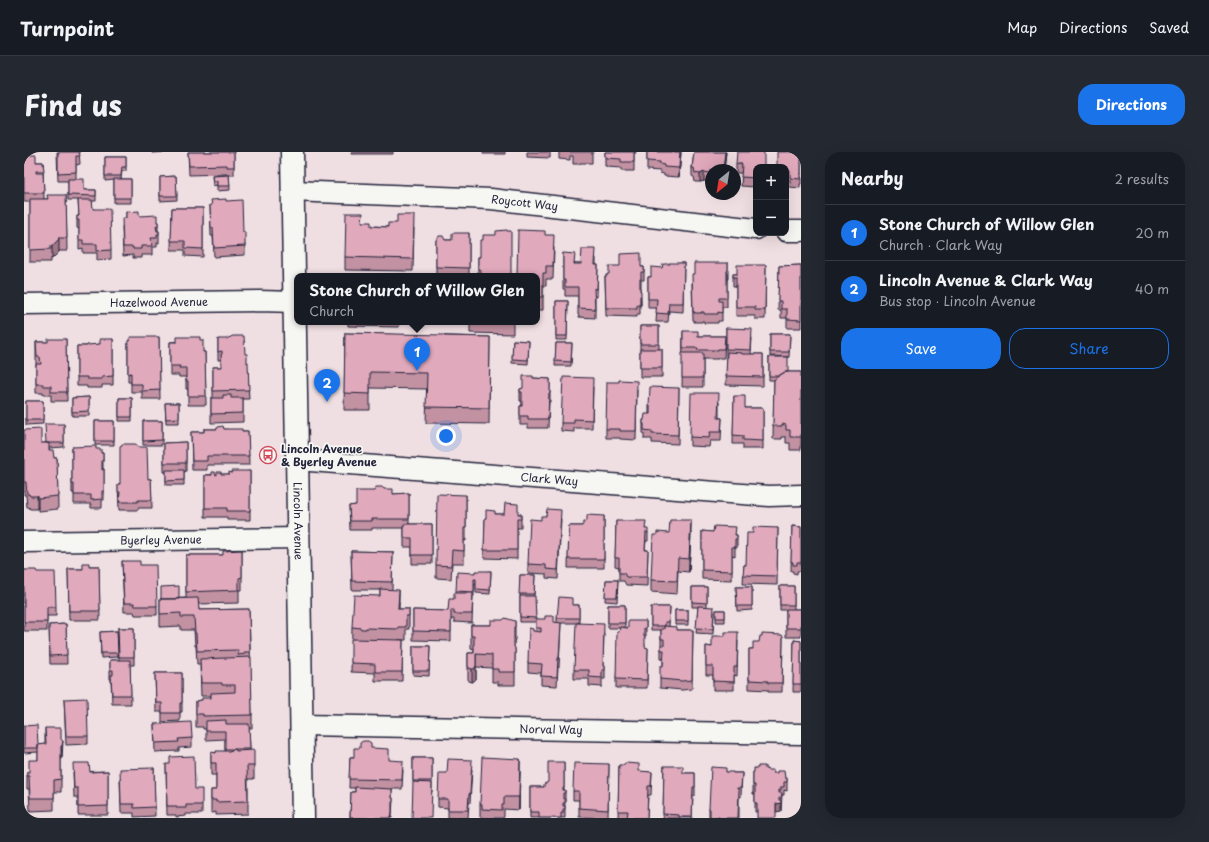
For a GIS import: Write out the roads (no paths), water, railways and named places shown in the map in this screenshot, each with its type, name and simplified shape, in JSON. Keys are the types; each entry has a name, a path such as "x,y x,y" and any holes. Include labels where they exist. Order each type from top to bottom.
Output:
{"main road":[{"name":"Lincoln Avenue","path":"292,152 294,302"},
{"name":"Lincoln Avenue","path":"294,325 303,818"}],"street":[{"name":"Roycott Way","path":"292,191 491,199 753,229"},
{"path":"789,231 801,231"},
{"name":"Hazelwood Avenue","path":"24,304 259,301 294,302"},
{"name":"Clark Way","path":"297,460 769,496 801,495"},
{"name":"Byerley Avenue","path":"24,542 298,538"},
{"name":"Norval Way","path":"301,724 801,734"}],"place":[{"name":"Stone Church of Willow Glen","path":"417,371"},
{"name":"Lincoln Avenue & Clark Way","path":"327,402"},
{"name":"Lincoln Avenue & Byerley Avenue","path":"268,455"}]}
